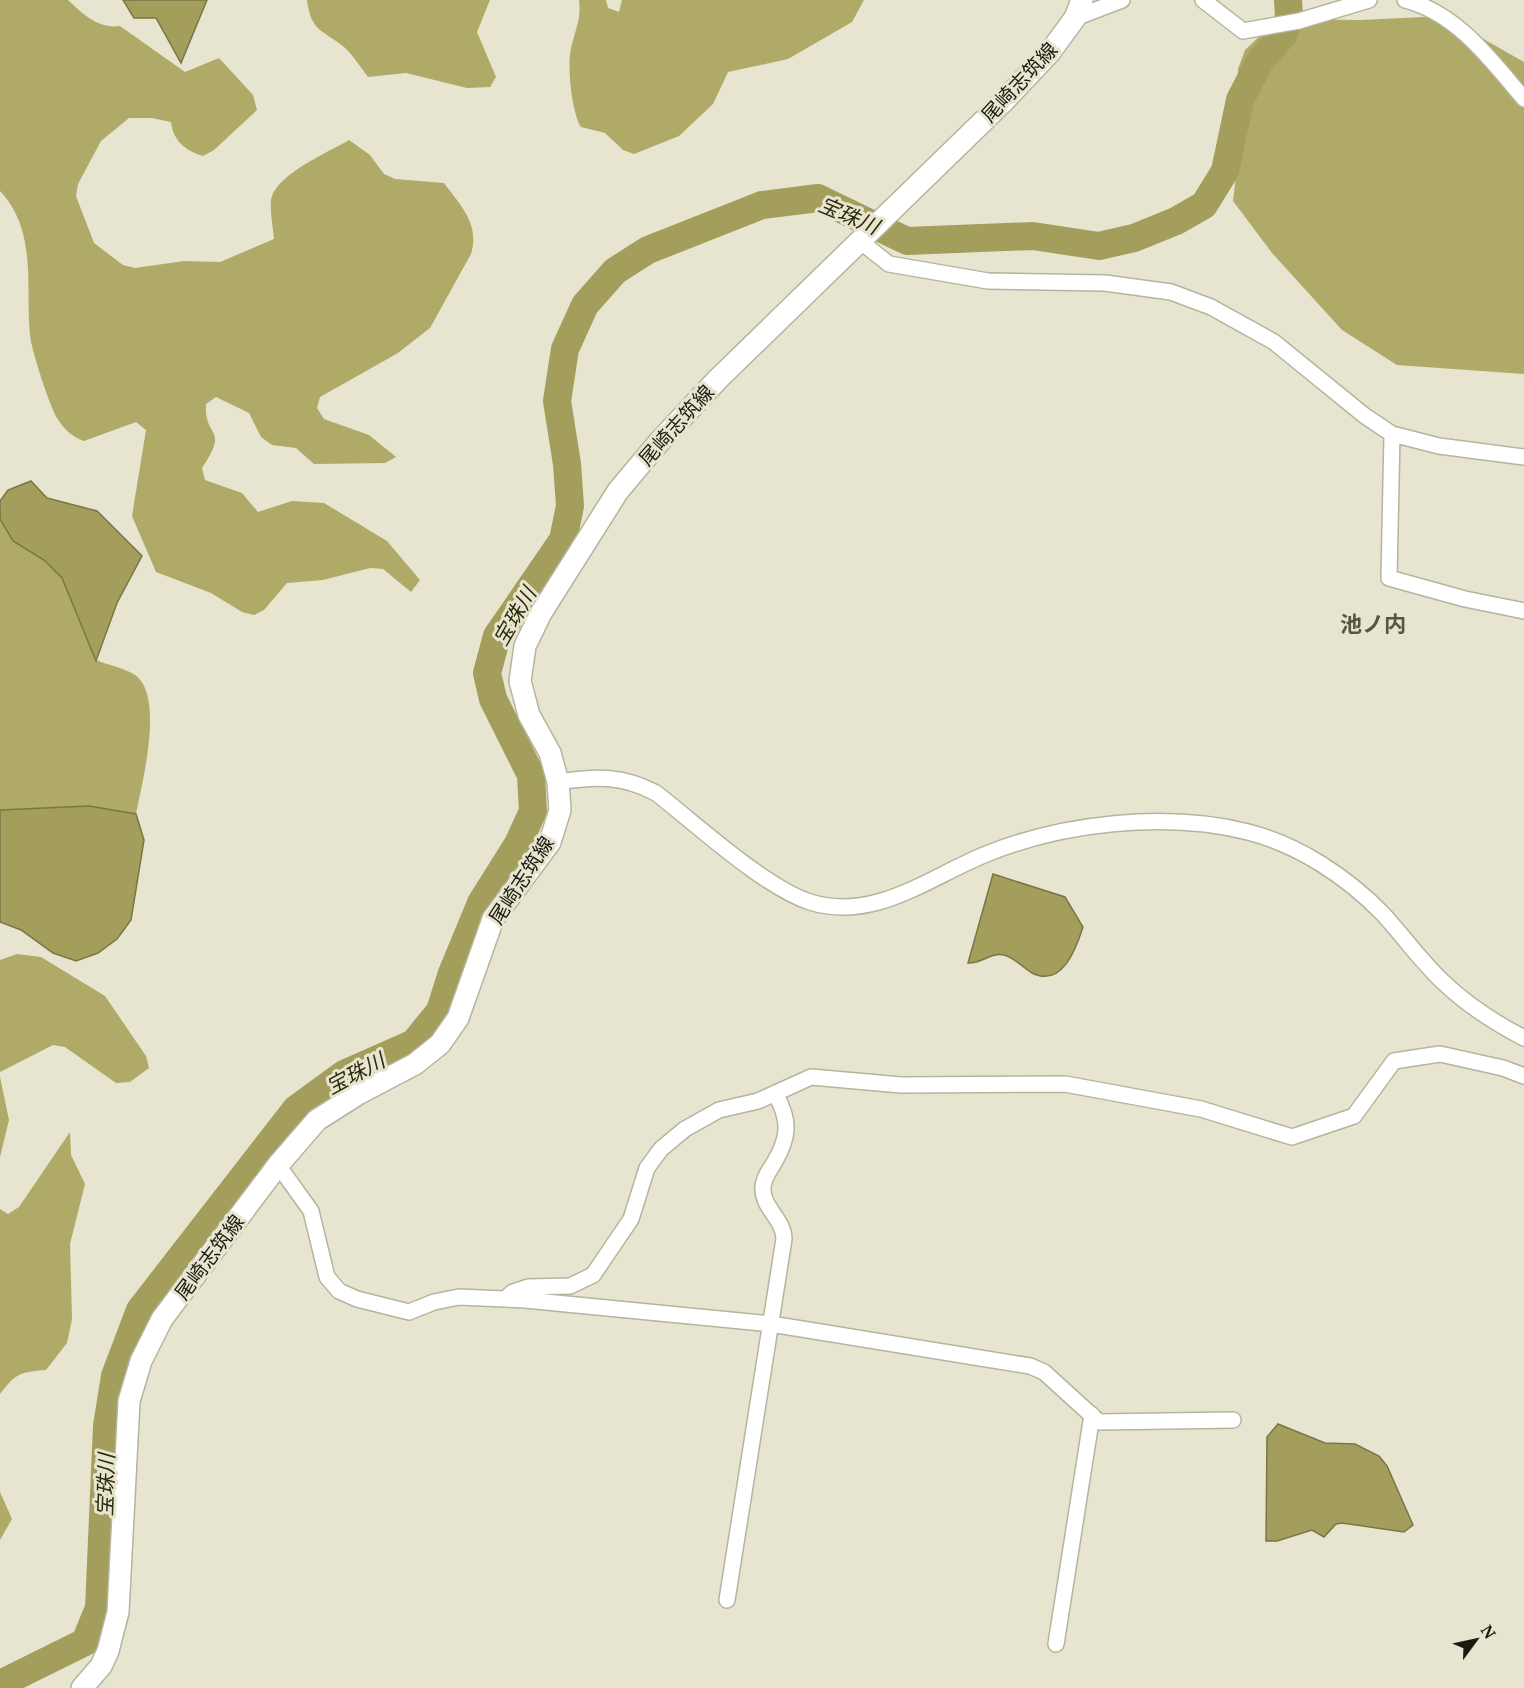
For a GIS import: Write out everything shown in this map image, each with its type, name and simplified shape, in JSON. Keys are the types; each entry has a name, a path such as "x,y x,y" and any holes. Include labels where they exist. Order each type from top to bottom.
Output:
{"main road":[{"name":"尾崎志筑線","path":"82,1688 101,1666 108,1651 118,1612 129,1401 141,1361 162,1319 278,1165 318,1120 358,1094 415,1064 440,1044 458,1018 493,919 550,842 560,810 558,782 550,753 529,715 520,681 525,646 541,614 618,491 660,441 718,379 886,218 1050,52 1078,9"}],"street":[{"path":"1078,9 1122,0"},
{"path":"1203,0 1243,31 1299,21 1369,0"},
{"path":"1405,0 1416,3 1453,24 1477,45 1524,99"},
{"path":"864,239 889,264 988,281 1105,283 1171,292 1211,307 1274,342 1365,416 1392,434 1439,447 1524,457"},
{"path":"1392,434 1389,578 1465,599 1524,611"},
{"path":"558,782 592,776 611,777 642,785 656,793 780,887 808,901 835,908 855,907 887,900 984,855 1075,830 1113,824 1184,822 1248,832 1291,848 1340,877 1383,915 1443,982 1483,1014 1524,1038"},
{"path":"505,1299 513,1292 528,1287 570,1286 593,1275 631,1219 647,1168 661,1149 685,1129 719,1110 758,1101 811,1077 901,1085 1065,1083 1201,1109 1292,1137 1354,1116 1394,1061 1440,1054 1503,1068 1524,1076"},
{"path":"726,1600 784,1231 765,1199 763,1188 767,1173 785,1141 788,1121 775,1093"},
{"path":"278,1165 308,1206 324,1271 331,1283 339,1291 357,1299 410,1312 449,1297 505,1299 771,1324 1030,1366 1044,1372 1099,1422 1233,1420"},
{"path":"1056,1644 1092,1415"}],"shaded area":[{"path":"0,0 68,0 98,23 120,26 185,72 219,58 253,95 257,110 214,150 203,156 181,144 174,134 171,122 152,118 129,118 101,141 78,184 76,196 94,243 123,265 135,268 184,261 220,262 274,239 271,202 274,192 291,174 349,140 370,155 384,174 395,179 444,183 462,208 473,233 471,254 430,328 398,353 320,397 317,408 324,419 369,435 396,457 385,463 314,464 296,448 272,445 261,437 249,413 216,397 206,404 208,423 215,439 210,455 202,468 205,480 242,493 258,512 292,501 324,503 387,541 420,580 411,592 383,569 370,568 323,580 287,583 264,610 254,615 242,612 211,593 156,572 132,516 146,430 136,422 84,441 72,435 62,426 54,412 34,352 30,335 25,241 12,207 0,191"},
{"path":"123,0 207,0 181,63 156,18 134,18"},
{"path":"307,0 490,0 477,32 496,77 490,87 467,88 406,73 368,77 347,50 315,25"},
{"path":"579,0 606,0 608,8 619,12 622,0 864,0 852,22 788,59 728,72 713,104 679,136 634,154 623,150 605,133 581,127 575,112 570,81 570,54 577,27"},
{"path":"1443,16 1524,62 1524,374 1397,365 1342,330 1272,253 1233,201 1238,159 1238,69 1245,50 1265,31 1283,19 1361,20"},
{"path":"31,481 47,498 97,511 142,556 117,603 96,661 62,578 44,560 13,541 0,519 0,501 8,490"},
{"path":"0,519 13,541 45,560 62,578 96,660 135,675 144,686 149,701 149,741 136,814 89,806 0,810"},
{"path":"89,806 136,814 144,840 131,920 117,939 98,953 76,961 53,953 21,930 0,922 0,810"},
{"path":"993,874 1065,897 1083,927 1072,955 1059,971 1043,976 1032,973 1004,955 990,956 968,963"},
{"path":"17,954 41,957 105,996 146,1056 149,1068 130,1082 116,1083 65,1047 53,1045 0,1072 0,960"},
{"path":"0,1077 9,1120 0,1157"},
{"path":"70,1132 71,1155 85,1184 70,1244 72,1319 67,1343 46,1370 19,1375 0,1394 0,1209 8,1214 19,1207"},
{"path":"1278,1424 1325,1443 1355,1444 1379,1456 1387,1466 1413,1525 1404,1532 1342,1523 1336,1524 1324,1537 1312,1530 1277,1541 1266,1541 1267,1437"},
{"path":"0,1492 12,1519 0,1540"}],"waterway":[{"name":"宝珠川","path":"0,1684 85,1642 99,1608 107,1426 115,1376 140,1310 296,1109 344,1074 414,1043 440,1011 452,973 481,903 518,844 533,811 531,775 493,699 487,673 497,636 563,540 570,506 567,464 557,401 565,349 585,305 615,271 648,250 762,205 818,198 907,241 1033,236 1099,246 1134,238 1176,221 1204,205 1225,171 1240,100 1260,61 1284,34 1289,16 1288,0"}],"district":[{"name":"池ノ内","path":"1373,623"}]}
